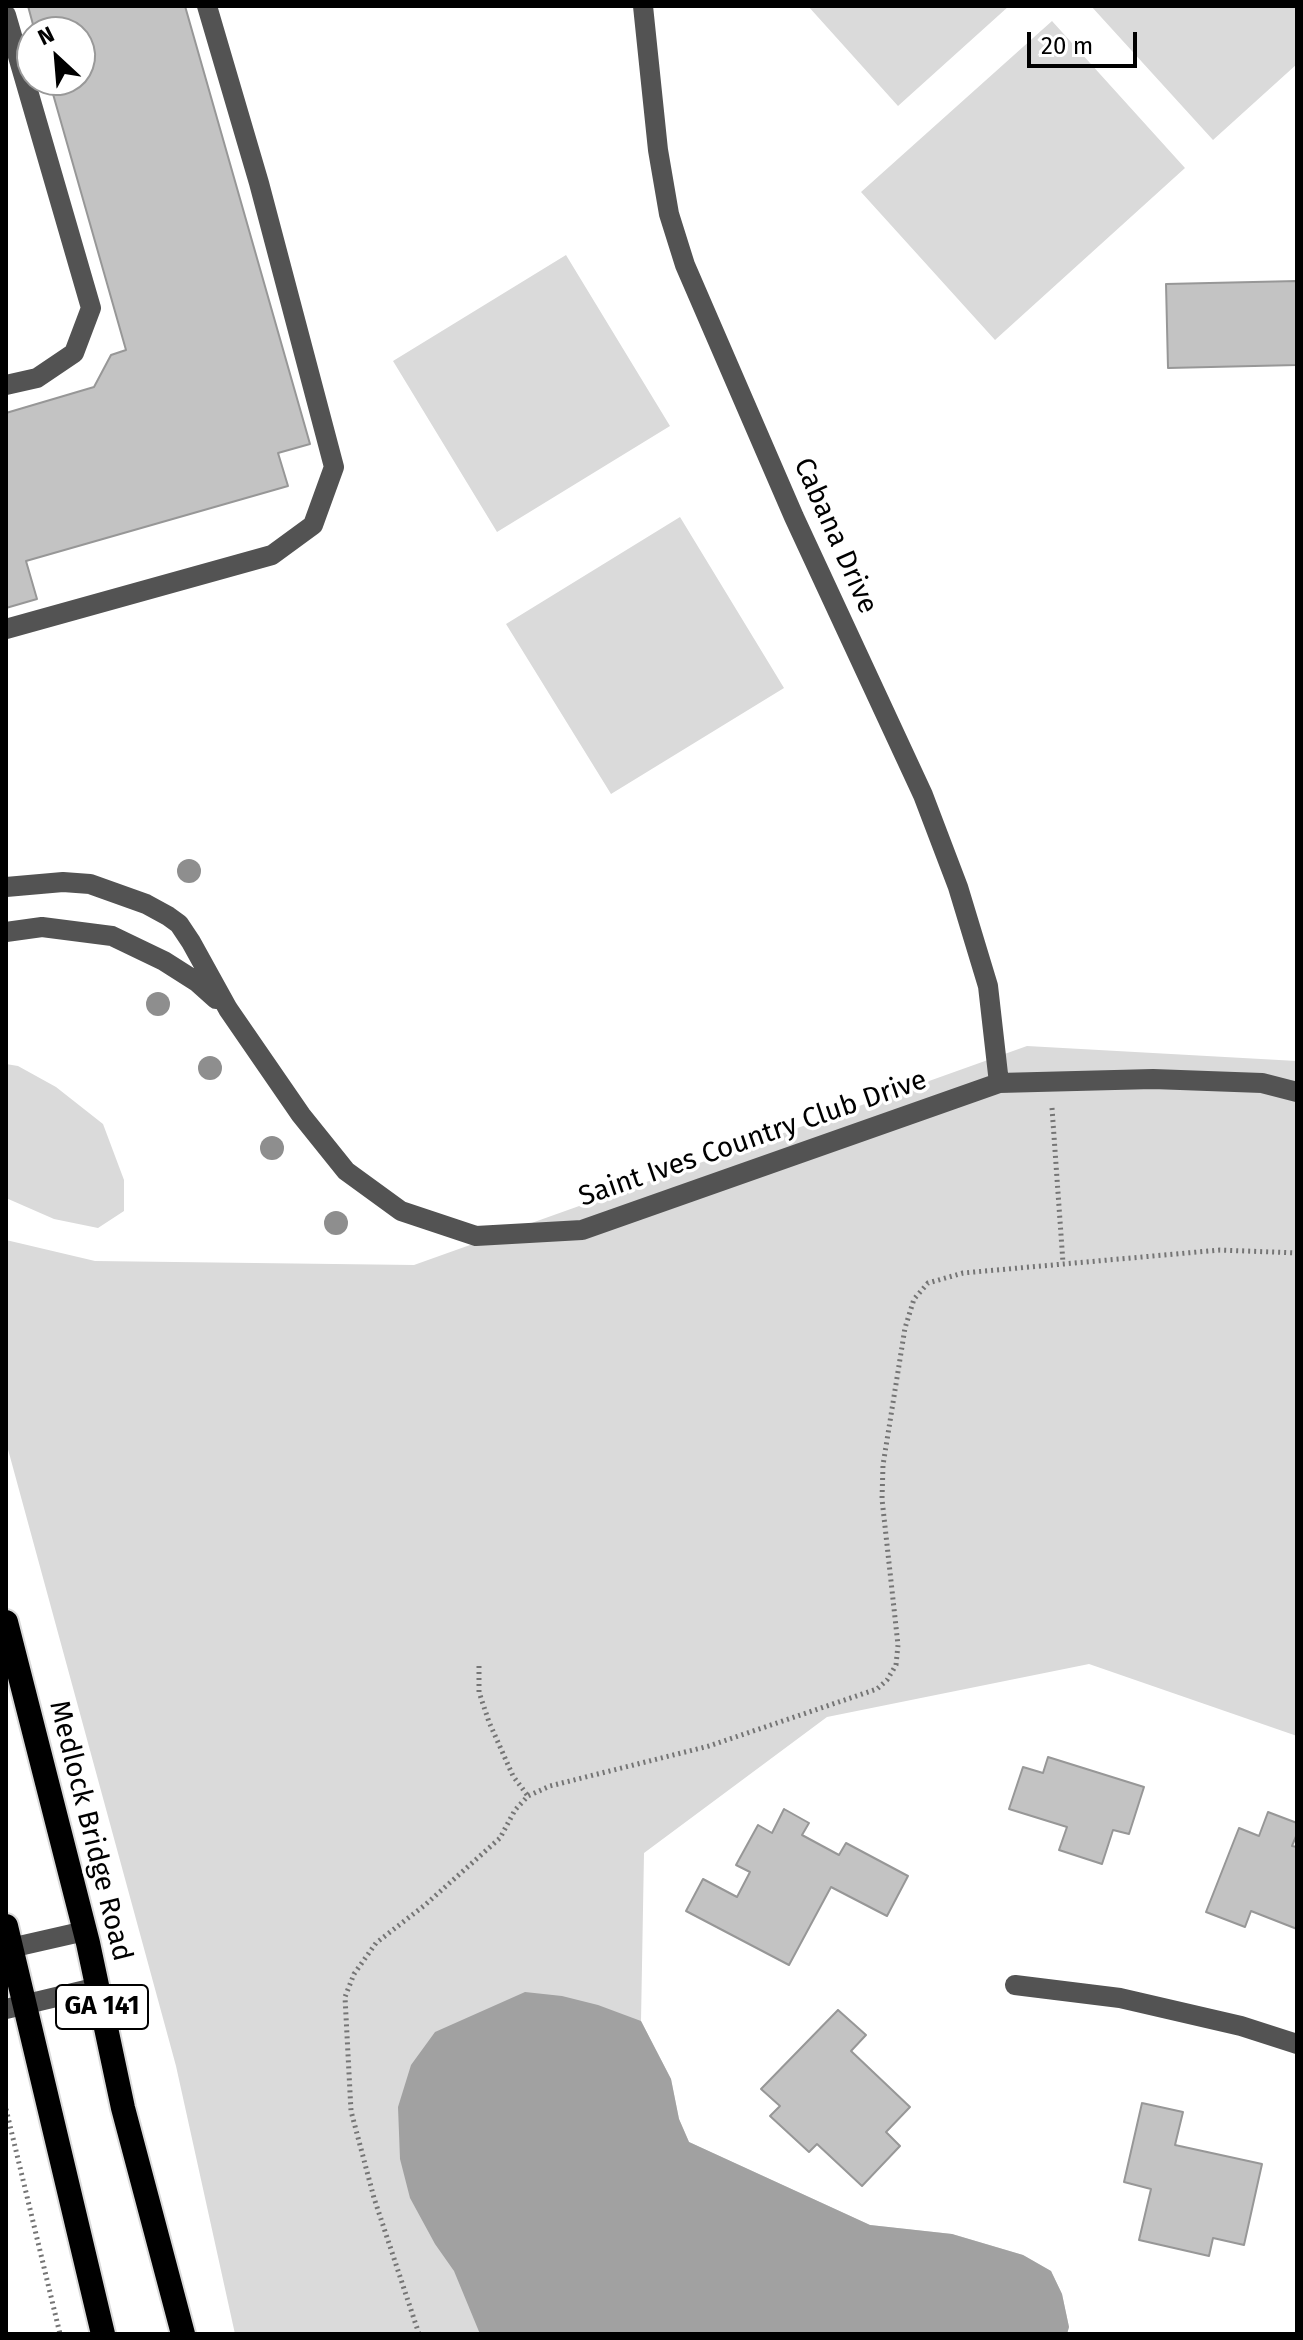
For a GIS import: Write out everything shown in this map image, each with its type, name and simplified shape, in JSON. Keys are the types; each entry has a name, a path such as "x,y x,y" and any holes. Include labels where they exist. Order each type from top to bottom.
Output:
{"highway":[{"name":"Medlock Bridge Road","path":"6,1622 85,1931 123,2108 183,2334"},
{"name":"GA 141","path":"8,1941 16,2007 103,2334"}],"street":[{"path":"6,629 272,555 313,525 334,467 259,183 207,6"},
{"name":"Cabana Drive","path":"643,6 658,150 669,214 685,265 794,517 923,795 958,887 988,986 999,1083"},
{"path":"6,15 91,308 74,353 37,378 6,385"},
{"name":"Saint Ives Country Club Drive","path":"6,887 63,882 90,884 146,904 179,924 228,1009 301,1115 346,1171 401,1211 476,1236 582,1230 999,1083 1153,1079 1262,1083 1297,1092"},
{"name":"Saint Ives Country Club Drive","path":"6,932 42,927 112,936 164,961 197,982 228,1009"},
{"path":"8,1941 85,1931"},
{"path":"1015,1985 1120,1998 1241,2026 1297,2044"},
{"path":"16,2007 98,1987"}],"path":[{"path":"1050,1080 1063,1263"},
{"path":"419,2334 374,2198 351,2111 345,1997 354,1974 376,1943 500,1838 515,1810 528,1796 550,1786 709,1746 877,1689 887,1680 896,1665 898,1645 882,1499 883,1465 905,1328 914,1299 928,1283 963,1273 1220,1250 1297,1253"},
{"path":"479,1666 479,1692 489,1722 513,1776 528,1796"},
{"path":"6,2109 60,2334"}],"shaded area":[{"path":"808,6 1009,6 898,106"},
{"path":"1091,6 1297,6 1297,64 1213,140"},
{"path":"1052,21 1185,168 995,340 861,192"},
{"path":"566,255 670,426 497,532 393,361"},
{"path":"680,517 784,688 611,794 506,624"},
{"path":"1027,1046 1297,1061 1297,1736 1089,1664 827,1717 644,1853 641,2021 671,2079 679,2119 689,2142 870,2225 952,2234 1023,2255 1051,2271 1062,2294 1069,2327 1067,2334 235,2334 176,2066 6,1442 6,1240 95,1261 414,1265"},
{"path":"6,1064 18,1066 56,1087 103,1124 124,1180 124,1211 98,1228 54,1219 6,1198"},
{"path":"525,1992 562,1996 598,2005 641,2021 671,2079 679,2119 689,2142 870,2225 952,2234 1023,2255 1051,2271 1062,2294 1069,2327 1067,2334 480,2334 454,2271 410,2198 400,2159 398,2107 411,2065 435,2032"}],"building":[{"path":"28,6 185,6 310,444 278,453 288,486 26,561 37,599 6,608 6,413 94,387 111,355 126,350 54,96 96,96 96,16 31,16"},
{"path":"1297,281 1297,365 1168,368 1166,284"},
{"path":"1048,1757 1144,1787 1129,1834 1113,1830 1102,1864 1059,1850 1067,1827 1009,1809 1023,1767 1043,1773"},
{"path":"784,1809 809,1823 802,1835 839,1855 846,1843 908,1876 887,1916 831,1887 789,1965 686,1911 703,1879 737,1897 750,1872 736,1865 758,1825 772,1833"},
{"path":"1268,1812 1297,1823 1292,1846 1297,1847 1297,1929 1251,1911 1245,1927 1206,1912 1239,1828 1259,1836"},
{"path":"838,2010 866,2035 851,2051 910,2107 886,2132 900,2146 862,2186 817,2144 809,2152 770,2116 780,2106 761,2089"},
{"path":"1142,2103 1183,2112 1175,2145 1262,2164 1244,2245 1213,2238 1209,2256 1139,2240 1151,2189 1124,2182"}]}
